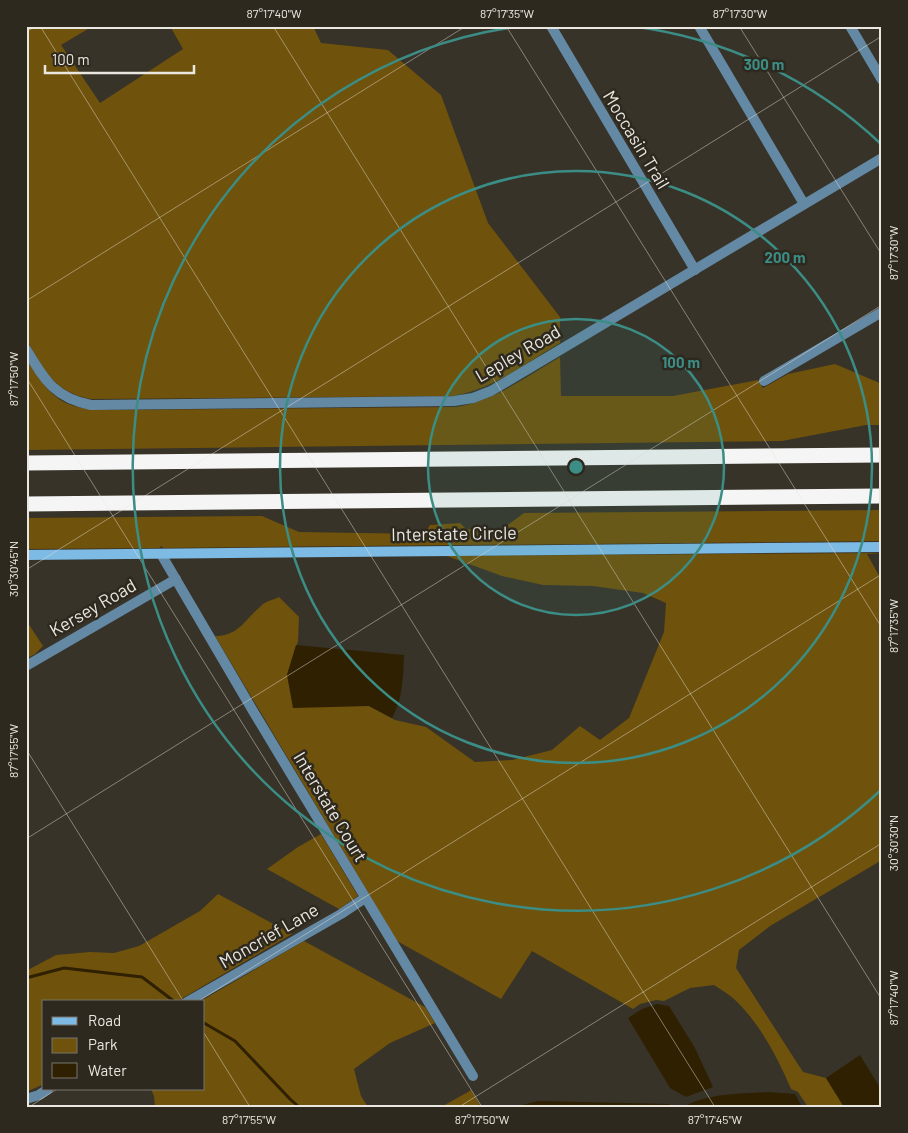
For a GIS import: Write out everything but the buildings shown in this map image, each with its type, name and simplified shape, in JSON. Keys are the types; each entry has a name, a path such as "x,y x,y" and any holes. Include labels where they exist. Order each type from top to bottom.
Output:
{"highway":[{"path":"26,463 882,455"},
{"path":"26,504 882,496"}],"street":[{"name":"Moccasin Trail","path":"550,26 695,270"},
{"path":"699,26 804,204"},
{"path":"850,26 882,80"},
{"name":"Lepley Road","path":"26,349 45,380 63,396 79,402 100,405 464,400 491,391 882,158"},
{"path":"764,381 882,312"},
{"name":"Interstate Circle","path":"26,555 882,547"},
{"name":"Interstate Court","path":"161,554 473,1076"},
{"name":"Kersey Road","path":"26,666 176,579"},
{"name":"Moncrief Lane","path":"190,1000 366,898"},
{"path":"26,1099 39,1095 46,1090"}],"green space":[{"path":"26,26 93,26 61,45 100,103 183,49 170,26 313,26 321,43 388,50 441,95 488,223 560,317 560,343 495,382 467,393 453,396 91,399 67,391 51,378 26,339"},
{"path":"560,357 561,396 673,396 758,380 763,388 788,374 835,364 882,384 882,425 866,425 782,441 26,450 26,358 45,386 64,402 87,408 120,410 456,407 497,394"},
{"path":"882,510 882,541 163,548 162,546 159,548 26,549 26,518 262,516 299,532 425,534 430,525 460,523 466,529 501,530 524,513"},
{"path":"882,553 867,554 882,581 882,860 770,926 739,950 736,968 803,1072 826,1078 844,1107 808,1107 798,1092 791,1089 780,1064 751,1018 733,998 714,985 690,988 664,1001 656,1000 640,1004 633,1009 532,951 501,999 397,941 215,636 236,630 263,604 279,597 299,617 298,641 287,675 334,706 369,706 395,720 426,727 475,762 512,760 552,750 580,726 600,740 629,718 664,632 666,603 643,593 593,586 543,585 502,576 447,556"},
{"path":"26,620 43,646 26,659"},
{"path":"321,834 358,896 339,909 267,869 298,847"},
{"path":"218,894 292,934 179,1000 42,1000 42,1085 26,1092 26,971 56,955 90,952 114,953 139,946 200,911"},
{"path":"304,941 425,1007 435,1023 390,1043 354,1069 361,1096 368,1107 155,1107 151,1090 205,1090 205,1000 202,1000"},
{"path":"471,1090 481,1107 441,1107 468,1092"}],"water":[{"path":"296,645 404,655 400,696 392,718 369,706 293,708 287,675"},
{"path":"657,1004 669,1006 695,1048 713,1087 686,1097 670,1088 628,1018 642,1009"},
{"path":"860,1055 882,1091 882,1107 844,1107 826,1078"},
{"path":"769,1092 795,1094 802,1107 688,1107 687,1105 716,1096"},
{"path":"538,1101 669,1104 670,1107 514,1107"}],"waterway":[{"path":"26,978 64,968 142,977 172,1000"},
{"path":"205,1024 235,1041 299,1107"}]}
